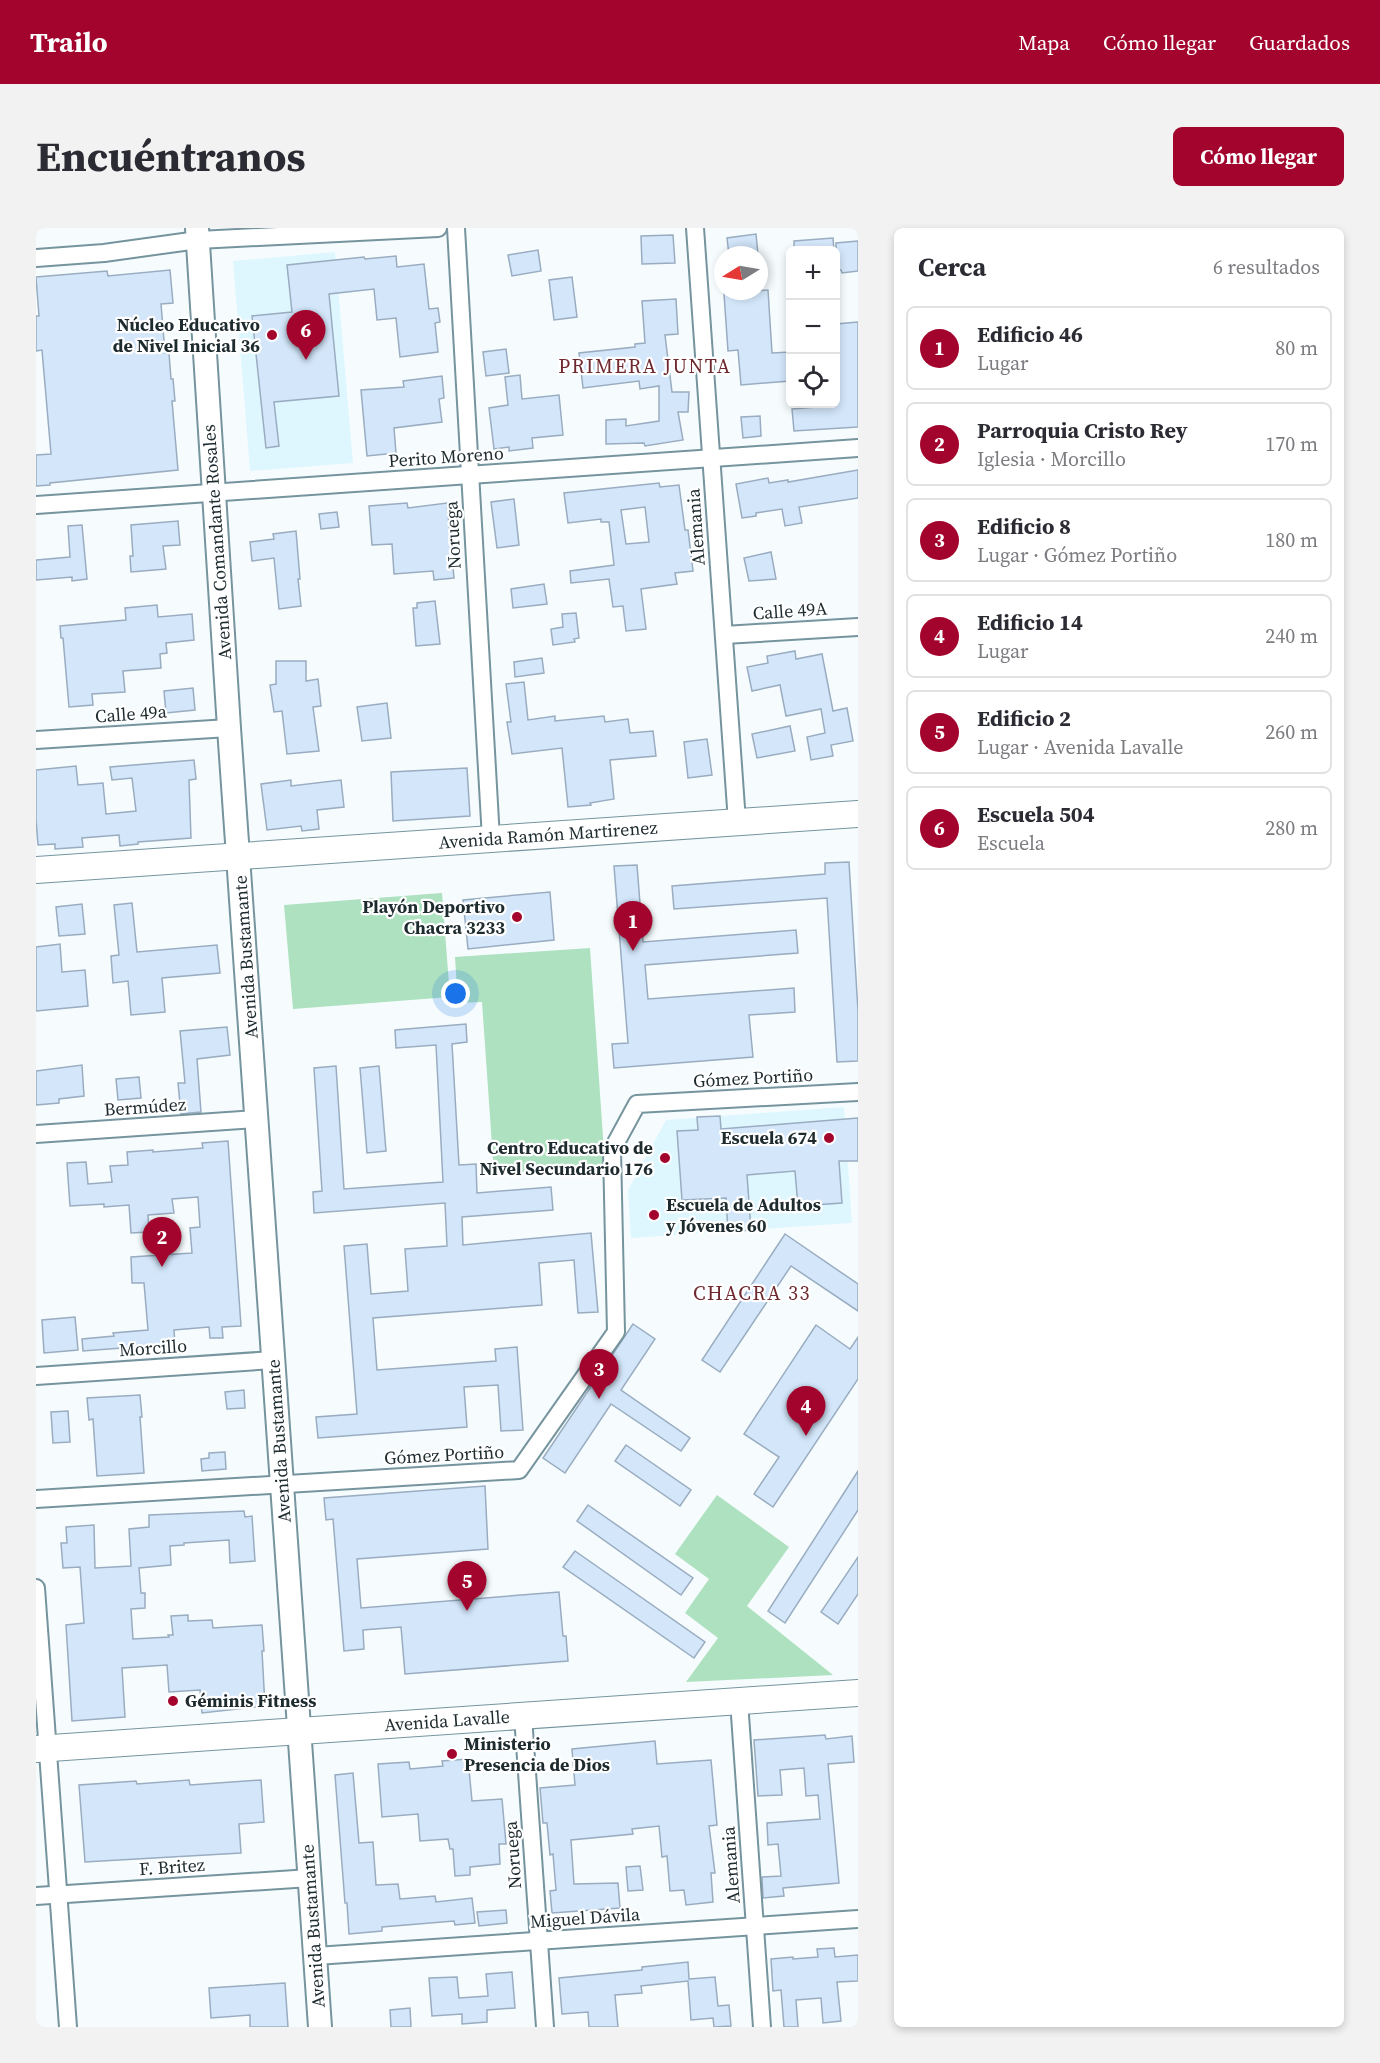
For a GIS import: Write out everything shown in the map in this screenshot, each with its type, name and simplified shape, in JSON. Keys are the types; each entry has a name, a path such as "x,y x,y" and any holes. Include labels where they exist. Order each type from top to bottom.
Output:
{"main road":[{"name":"Avenida Comandante Rosales","path":"198,234 238,856"},
{"name":"Avenida Ramón Martirenez","path":"36,870 858,814"},
{"name":"Avenida Bustamante","path":"238,856 321,2027"},
{"name":"Avenida Lavalle","path":"42,1749 858,1693"}],"street":[{"path":"36,258 104,253 198,234 438,228"},
{"name":"Noruega","path":"456,228 491,839"},
{"name":"Alemania","path":"695,228 737,822"},
{"path":"36,247 93,243 104,253"},
{"name":"Perito Moreno","path":"36,505 858,448"},
{"name":"Calle 49A","path":"724,635 858,627"},
{"name":"Calle 49a","path":"36,740 229,728"},
{"name":"Gómez Portiño","path":"36,1499 519,1470 616,1332 612,1150 637,1104 858,1092"},
{"name":"Bermúdez","path":"36,1134 257,1119"},
{"name":"Morcillo","path":"36,1376 273,1360"},
{"path":"36,1588 42,1749 59,1895 69,2027"},
{"name":"Alemania","path":"739,1701 762,2027"},
{"name":"Noruega","path":"523,1716 545,2027"},
{"name":"F. Britez","path":"36,1896 310,1878"},
{"name":"Miguel Dávila","path":"316,1956 858,1919"}],"shaded area":[{"path":"335,252 353,463 250,471 233,261"},
{"path":"844,1107 852,1223 631,1238 628,1190 666,1120"}],"green space":[{"path":"442,893 450,997 293,1009 284,905"},
{"path":"590,948 605,1166 494,1174 482,1002 458,1003 455,957"},
{"path":"717,1495 789,1547 747,1606 833,1675 686,1682 718,1638 685,1613 709,1579 675,1554"}],"building":[{"path":"756,234 757,246 728,246 727,238"},
{"path":"673,235 675,263 642,264 641,236"},
{"path":"833,238 834,246 794,246 794,241"},
{"path":"858,241 858,271 842,273 840,246 836,246 836,243"},
{"path":"538,250 541,271 512,276 508,255"},
{"path":"396,256 397,267 424,264 429,309 438,308 440,322 435,323 438,352 400,357 396,318 377,320 374,289 329,294 339,396 274,402 279,446 266,448 252,316 292,312 287,265"},
{"path":"170,270 173,303 161,304 165,353 169,353 171,379 173,379 175,401 172,401 178,470 36,486 36,455 51,454 42,350 36,351 36,316 39,316 36,277 107,271 108,276"},
{"path":"572,277 577,317 554,320 549,280"},
{"path":"768,290 772,353 786,352 786,381 741,385 738,350 728,351 724,300 768,300"},
{"path":"676,299 678,334 665,335 672,392 689,392 688,412 678,412 683,440 645,446 644,443 606,444 606,420 626,419 626,426 659,421 659,386 640,389 639,381 583,388 579,353 635,347 635,344 645,343 642,301"},
{"path":"858,322 858,427 794,431 792,409 840,408 840,324"},
{"path":"506,349 509,373 486,376 483,352"},
{"path":"520,375 522,399 559,395 563,435 532,438 533,448 509,451 509,447 494,449 489,408 508,405 505,377"},
{"path":"442,376 444,398 439,399 442,422 394,428 396,453 367,456 361,390 404,387 403,381"},
{"path":"760,416 761,436 743,438 741,417"},
{"path":"858,470 858,498 799,507 802,523 785,526 782,509 756,513 756,516 742,518 736,484 768,478 769,483 788,480 788,482"},
{"path":"659,483 660,487 679,485 693,571 675,573 677,584 641,589 646,629 626,631 623,606 613,607 609,579 571,583 570,571 614,565 609,522 601,522 601,519 568,523 564,493","holes":["645,507 649,542 626,544 621,510"]},
{"path":"514,499 519,545 497,548 491,502"},
{"path":"407,503 408,508 447,503 454,578 434,580 433,571 394,574 392,544 372,545 369,506"},
{"path":"337,512 339,527 321,529 319,514"},
{"path":"178,521 180,545 163,546 166,569 131,572 130,556 133,556 131,525"},
{"path":"82,525 87,579 72,581 72,577 36,580 36,560 70,557 68,526"},
{"path":"296,531 301,606 279,609 274,558 252,561 250,542 274,539 273,534"},
{"path":"771,552 776,579 749,581 744,558"},
{"path":"544,584 547,604 513,608 511,589"},
{"path":"435,601 440,644 416,646 413,608 417,608 417,603"},
{"path":"157,605 158,617 192,614 194,640 166,643 167,653 160,654 161,668 123,671 125,692 92,694 93,705 69,707 60,626 126,620 125,608"},
{"path":"576,613 579,638 574,639 575,642 553,645 551,629 563,627 562,614"},
{"path":"795,651 796,659 822,654 833,711 847,708 853,741 831,745 833,756 811,760 807,737 825,733 821,709 786,716 780,685 752,691 747,667 768,663 767,656"},
{"path":"542,658 544,673 515,677 514,662"},
{"path":"276,661 306,661 306,681 318,679 321,706 313,707 319,751 287,754 282,711 274,712 270,685 276,684"},
{"path":"524,682 528,720 555,716 555,721 604,716 605,722 628,719 630,733 653,731 656,756 610,760 614,799 590,803 591,805 568,807 562,748 512,754 507,722 511,722 506,684"},
{"path":"193,688 195,710 166,713 164,691"},
{"path":"387,703 391,738 362,741 357,707"},
{"path":"790,726 795,751 757,758 752,734"},
{"path":"707,739 712,775 688,778 684,742"},
{"path":"194,760 196,779 189,780 191,838 138,842 138,844 120,846 119,835 82,838 83,847 55,849 55,844 38,845 36,770 76,766 78,785 103,783 106,814 136,811 132,778 112,780 110,767"},
{"path":"467,768 470,816 393,821 391,772"},
{"path":"291,780 291,786 341,780 344,807 317,810 319,829 302,831 301,826 267,830 261,784"},
{"path":"849,862 858,1011 858,1061 837,1062 827,898 674,909 672,886 825,874 825,863"},
{"path":"637,865 643,942 796,930 798,953 645,965 648,999 794,988 795,1012 749,1015 753,1057 614,1068 612,1044 628,1043 614,866"},
{"path":"550,892 554,940 468,949 463,900"},
{"path":"132,903 137,952 217,945 220,973 162,978 165,1012 131,1015 128,981 113,983 111,956 119,955 114,905"},
{"path":"82,904 85,934 59,936 56,907"},
{"path":"60,944 62,972 85,970 88,1006 36,1011 36,947"},
{"path":"466,1024 467,1042 452,1044 459,1165 476,1164 477,1193 551,1187 553,1210 462,1217 463,1245 591,1233 598,1312 578,1313 574,1260 539,1263 542,1305 373,1318 377,1370 496,1361 495,1349 517,1347 523,1430 501,1431 498,1385 464,1387 467,1427 318,1438 316,1417 357,1414 344,1246 367,1244 371,1294 408,1291 405,1249 447,1246 445,1203 314,1213 313,1192 322,1191 314,1068 336,1066 344,1189 443,1182 436,1045 396,1048 395,1030"},
{"path":"227,1027 230,1055 197,1059 201,1112 181,1114 178,1083 185,1083 180,1031"},
{"path":"82,1065 84,1096 59,1099 59,1103 36,1105 36,1071"},
{"path":"379,1066 386,1151 367,1153 360,1068"},
{"path":"139,1077 141,1098 118,1100 116,1079"},
{"path":"720,1116 721,1129 858,1118 858,1161 839,1161 842,1203 798,1206 795,1171 747,1175 751,1230 728,1232 726,1198 682,1200 677,1131 698,1130 697,1117"},
{"path":"228,1141 241,1326 222,1327 223,1338 210,1338 209,1327 174,1330 175,1344 83,1351 82,1339 148,1330 144,1283 132,1283 131,1257 192,1253 190,1228 200,1227 198,1197 172,1199 174,1213 148,1215 149,1232 131,1233 129,1205 70,1206 67,1163 86,1162 88,1184 112,1182 110,1166 128,1165 127,1152 203,1148 202,1143"},
{"path":"785,1234 858,1284 858,1311 791,1266 720,1372 702,1360"},
{"path":"75,1317 78,1350 44,1353 42,1320"},
{"path":"633,1324 655,1339 621,1390 690,1438 681,1451 611,1404 565,1473 543,1458"},
{"path":"816,1325 850,1349 858,1337 858,1379 773,1507 754,1494 779,1457 744,1434"},
{"path":"244,1390 245,1408 227,1409 225,1392"},
{"path":"140,1395 144,1473 97,1476 93,1419 89,1420 87,1398"},
{"path":"68,1411 70,1442 53,1443 51,1412"},
{"path":"626,1445 691,1490 680,1506 615,1461"},
{"path":"225,1452 226,1469 202,1471 201,1459 209,1458 209,1453"},
{"path":"858,1471 858,1510 785,1623 768,1611"},
{"path":"485,1486 488,1549 357,1559 361,1608 559,1592 568,1661 405,1674 401,1627 363,1630 364,1649 344,1651 333,1519 326,1520 324,1498"},
{"path":"588,1505 693,1578 681,1595 577,1521"},
{"path":"244,1511 245,1517 252,1516 255,1561 230,1563 229,1540 170,1546 171,1565 139,1568 141,1593 145,1593 145,1608 131,1609 133,1639 173,1635 171,1616 188,1615 188,1621 212,1620 213,1628 262,1625 265,1706 202,1713 200,1690 169,1692 167,1665 122,1668 125,1717 72,1721 66,1625 84,1623 80,1567 63,1568 61,1543 67,1543 66,1527 94,1525 95,1568 131,1566 129,1529 149,1527 149,1515"},
{"path":"575,1551 705,1642 694,1658 563,1567"},
{"path":"858,1557 858,1594 838,1624 821,1612"},
{"path":"825,1735 826,1739 852,1736 854,1762 828,1764 839,1883 783,1888 784,1896 763,1898 762,1877 781,1876 778,1844 768,1845 767,1823 820,1819 818,1795 806,1796 804,1768 780,1770 782,1795 758,1796 754,1740"},
{"path":"655,1741 657,1764 711,1760 717,1825 709,1826 715,1873 711,1873 713,1902 686,1905 684,1890 670,1891 667,1856 662,1857 659,1826 632,1829 633,1834 571,1840 574,1884 618,1883 620,1908 552,1913 550,1891 556,1890 553,1854 550,1855 547,1823 543,1823 540,1788 575,1785 572,1749"},
{"path":"468,1759 472,1801 502,1799 506,1844 499,1844 500,1864 470,1867 470,1875 455,1876 453,1849 450,1849 448,1839 420,1841 418,1814 382,1817 378,1764 409,1762 410,1769 443,1766 442,1761"},
{"path":"353,1773 359,1843 373,1842 376,1885 398,1884 400,1899 435,1896 436,1902 472,1898 475,1923 455,1925 454,1921 382,1927 382,1931 349,1934 335,1775"},
{"path":"189,1780 190,1785 261,1780 264,1822 239,1824 241,1853 85,1862 79,1785"},
{"path":"640,1866 643,1890 628,1891 626,1867"},
{"path":"506,1910 507,1923 479,1926 477,1912"},
{"path":"834,1948 835,1957 858,1955 858,1981 837,1982 841,2021 823,2023 821,1998 796,2000 798,2027 784,2027 781,1990 773,1991 771,1959 818,1957 817,1949"},
{"path":"688,1962 689,1979 715,1977 718,2006 729,2005 731,2026 714,2027 713,2018 691,2020 688,1981 641,1986 642,1993 615,1995 618,2027 589,2027 588,2012 562,2014 559,1978 642,1970 642,1967"},
{"path":"512,1972 515,2008 487,2010 487,2022 462,2024 462,2014 432,2016 429,1978 457,1977 459,1998 488,1996 486,1974"},
{"path":"285,1983 288,2027 250,2027 250,2015 211,2018 209,1988"},
{"path":"410,2008 411,2027 391,2027 390,2010"}],"place":[{"name":"Núcleo Educativo de Nivel Inicial 36","path":"272,335"},
{"name":"Escuela 504","path":"306,360"},
{"name":"Playón Deportivo Chacra 3233","path":"517,917"},
{"name":"Edificio 46","path":"633,951"},
{"name":"Escuela 674","path":"829,1138"},
{"name":"Centro Educativo de Nivel Secundario 176","path":"665,1158"},
{"name":"Escuela de Adultos y Jóvenes 60","path":"654,1215"},
{"name":"Parroquia Cristo Rey","path":"162,1267"},
{"name":"Edificio 8","path":"599,1399"},
{"name":"Edificio 14","path":"806,1436"},
{"name":"Edificio 2","path":"467,1611"},
{"name":"Géminis Fitness","path":"173,1701"},
{"name":"Ministerio Presencia de Dios","path":"452,1754"}],"district":[{"name":"PRIMERA JUNTA","path":"645,366"},
{"name":"CHACRA 33","path":"752,1293"}]}
